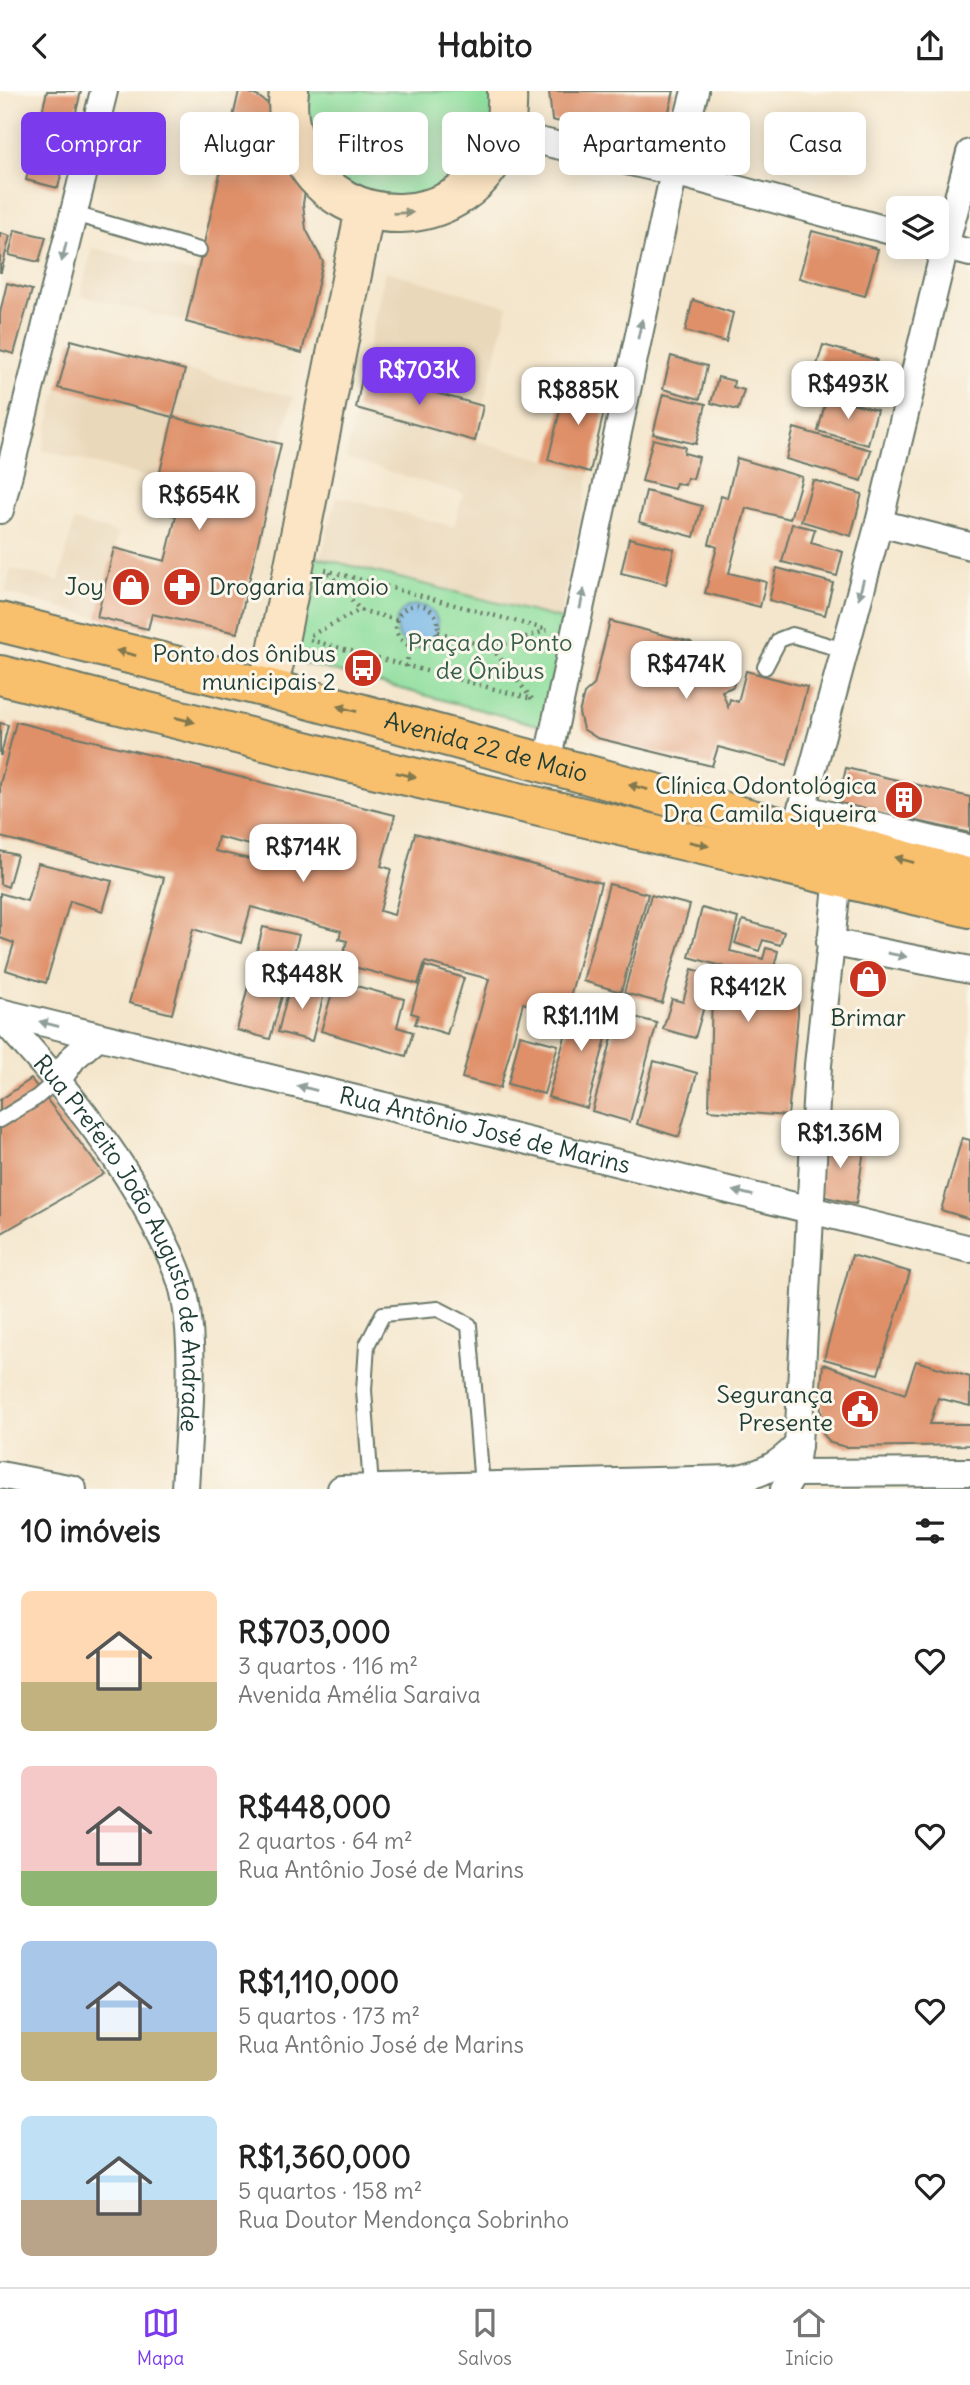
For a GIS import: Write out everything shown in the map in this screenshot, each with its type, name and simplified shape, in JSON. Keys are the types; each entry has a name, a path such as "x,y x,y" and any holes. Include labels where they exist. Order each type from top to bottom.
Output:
{"main road":[{"name":"Avenida 22 de Maio","path":"0,622 267,688 550,746 798,819 970,878"},
{"name":"Avenida 22 de Maio","path":"0,675 369,767 970,908"}],"street":[{"path":"0,510 104,91"},
{"path":"289,91 292,133 307,166 332,193 365,209 387,214 409,214 431,209 452,201 482,175"},
{"path":"507,91 508,112"},
{"path":"690,112 695,91"},
{"path":"798,819 879,523 950,248 970,153"},
{"path":"550,746 673,175"},
{"path":"685,175 886,230"},
{"path":"267,688 276,656 312,561 365,209"},
{"path":"879,523 970,546"},
{"name":"Avenida 22 de Maio","path":"798,819 970,849"},
{"path":"838,877 818,1065 798,1445 789,1481 970,1472"},
{"path":"830,942 970,970"},
{"name":"Rua Antônio José de Marins","path":"0,1014 970,1249"},
{"name":"Rua Prefeito João Augusto de Andrade","path":"0,1014 58,1079 128,1175 155,1223 182,1282 189,1341 185,1489"},
{"path":"58,1079 73,1058 97,1037"},
{"path":"341,1489 699,1485 761,1473 784,1460 798,1445"},
{"path":"0,1475 73,1489"}],"lane":[{"path":"74,214 199,250"},
{"path":"765,667 779,640 792,635 844,650"},
{"path":"0,1120 36,1098 58,1079"},
{"path":"371,1488 364,1390 367,1345 383,1314 438,1309 469,1325 482,1486"}],"path":[{"path":"312,561 422,596 548,630"},
{"path":"312,561 360,610 397,620"},
{"path":"420,605 422,596"},
{"path":"420,605 432,612 438,632 430,643 424,646 410,646 399,638 395,625 406,608 420,605"},
{"path":"360,610 305,639 532,699"},
{"path":"438,632 492,648 577,623"},
{"path":"406,667 410,646"},
{"path":"492,648 532,699 550,746"}],"shaded area":[{"path":"92,248 198,274 186,322 81,296"},
{"path":"385,271 508,306 483,406 363,373"},
{"path":"185,370 293,397 281,444 173,417"},
{"path":"58,388 173,417 157,480 42,450"},
{"path":"356,408 590,472 559,619 321,558 337,496 454,527 463,494 346,458"},
{"path":"74,521 118,533 97,617 5,593 11,569 59,581"}],"green space":[{"path":"291,91 503,91 502,112 442,112 442,175 461,175 435,204 336,191 329,175 428,175 428,112 313,112 313,140"},
{"name":"Praça do Ponto de Ônibus","path":"297,552 577,623 553,729 276,656"}],"water":[{"path":"417,605 432,611 438,626 432,641 417,647 402,641 396,626 402,611"}],"building":[{"path":"47,91 81,91 76,112 42,112"},
{"path":"239,91 246,91 270,105 273,112 234,112"},
{"path":"549,91 674,91 669,112 559,112 559,122 552,120"},
{"path":"27,175 61,175 58,188 26,180"},
{"path":"220,175 298,175 305,191 303,204 306,229 323,262 302,353 186,322"},
{"path":"15,230 46,237 39,262 9,255"},
{"path":"812,231 878,249 865,296 799,278"},
{"path":"0,233 10,236 1,272 0,272"},
{"path":"7,283 32,290 14,354 0,350 0,313"},
{"path":"693,300 733,313 726,342 685,331"},
{"path":"71,340 185,370 173,417 58,388"},
{"path":"823,345 877,360 868,391 814,375"},
{"path":"671,356 707,366 700,399 663,389"},
{"path":"363,373 483,406 475,441 356,408"},
{"path":"718,377 734,381 733,387 744,390 738,410 711,403"},
{"path":"567,382 608,394 590,472 548,460"},
{"path":"663,394 706,404 696,444 653,434"},
{"path":"827,396 877,410 868,445 818,431"},
{"path":"173,417 281,444 237,633 152,614 148,629 97,617 114,548 165,561 176,516 151,510"},
{"path":"794,428 871,450 862,481 786,459"},
{"path":"653,439 685,447 684,453 699,457 693,479 687,478 685,485 676,483 674,489 642,481"},
{"path":"737,458 802,477 790,519 746,508 729,573 766,582 760,607 705,593 717,547 709,544 721,496 727,498"},
{"path":"813,480 862,494 851,536 801,521"},
{"path":"646,491 702,506 694,537 639,522"},
{"path":"792,524 815,529 811,543 843,552 837,576 782,562"},
{"path":"629,538 674,549 666,584 621,573"},
{"path":"777,568 833,583 825,615 769,600"},
{"path":"610,621 691,642 703,659 712,654 731,660 737,672 733,687 722,691 728,707 730,699 738,702 746,671 807,687 787,765 718,747 712,766 597,738 583,729 579,713 584,694 594,685"},
{"path":"16,722 395,815 381,866 391,869 380,911 394,915 415,833 601,883 565,1015 523,1003 500,1088 462,1078 489,979 425,962 418,984 354,967 349,984 404,999 397,1027 413,1032 406,1056 321,1031 347,941 339,939 341,931 251,907 241,943 193,929 172,1014 129,1003 164,878 0,837 0,784","holes":["218,837 266,849 262,862 215,851"]},
{"path":"0,723 8,725 1,755 0,755"},
{"name":"Clínica Odontológica Dra Camila Siqueira","path":"846,768 970,797 970,833 838,803"},
{"path":"0,851 17,855 8,887 0,884"},
{"path":"38,863 112,881 103,911 70,901 46,983 6,970 14,943 0,938 0,893 27,901"},
{"path":"609,884 648,894 621,992 583,981"},
{"path":"651,895 690,905 662,1003 624,993"},
{"path":"702,908 738,918 730,951 763,959 766,948 778,951 772,976 798,983 798,1014 788,1116 709,1110 712,992 718,993 725,967 689,957"},
{"path":"743,920 784,932 780,945 763,940 759,951 735,943"},
{"path":"263,927 299,935 270,1039 237,1030"},
{"path":"425,966 464,978 447,1034 415,1024 418,1015 411,1013"},
{"path":"692,969 713,975 695,1038 663,1029 672,999 683,1002"},
{"path":"291,981 325,990 312,1041 278,1032"},
{"path":"576,998 614,1009 587,1108 548,1097"},
{"path":"619,1013 657,1023 630,1122 592,1111"},
{"path":"520,1035 558,1045 544,1094 508,1084"},
{"path":"654,1061 697,1073 679,1137 637,1124"},
{"path":"31,1079 104,1174 0,1234 0,1100"},
{"path":"822,1136 864,1150 856,1204 820,1193"},
{"path":"962,1138 970,1140 970,1219 941,1210"},
{"path":"852,1255 910,1272 878,1374 824,1359"},
{"path":"916,1361 970,1377 970,1406 938,1398 930,1424 970,1424 970,1445 846,1447 831,1443 823,1434 820,1398 823,1364 905,1394"}],"place":[{"name":"Joy","path":"131,587"},
{"name":"Drogaria Tamoio","path":"182,587"},
{"name":"Ponto dos ônibus municipais 2","path":"363,668"},
{"name":"Clínica Odontológica Dra Camila Siqueira","path":"904,800"},
{"name":"Brimar","path":"868,979"},
{"name":"Segurança Presente","path":"860,1409"}]}
